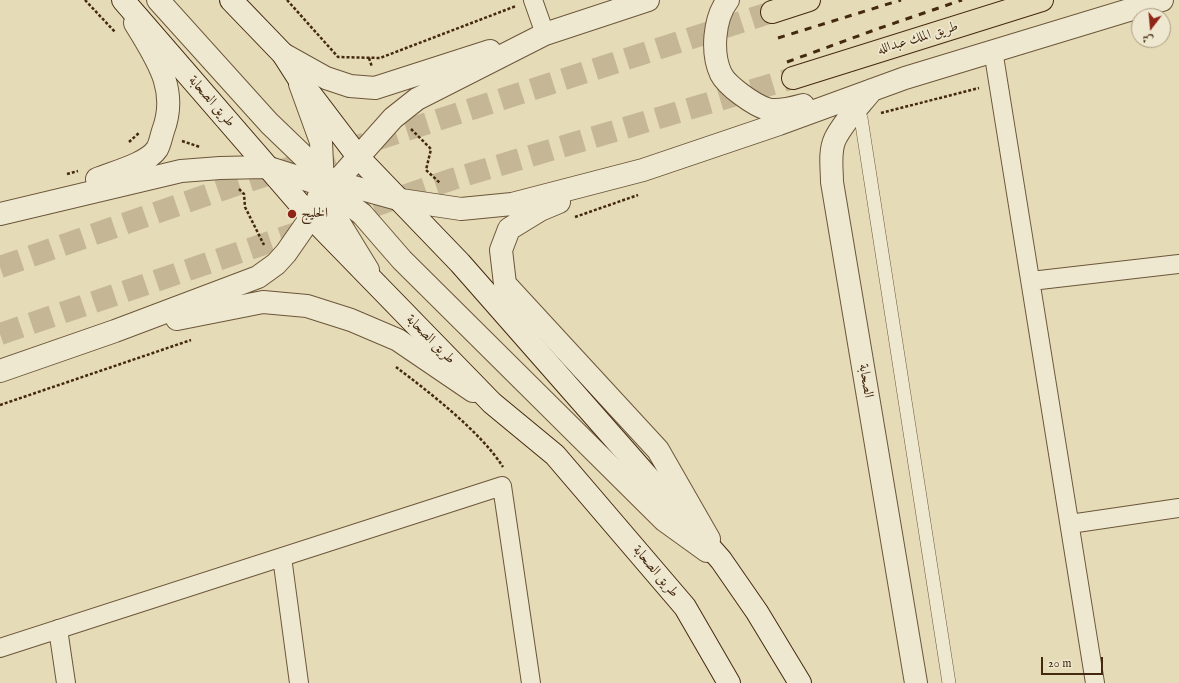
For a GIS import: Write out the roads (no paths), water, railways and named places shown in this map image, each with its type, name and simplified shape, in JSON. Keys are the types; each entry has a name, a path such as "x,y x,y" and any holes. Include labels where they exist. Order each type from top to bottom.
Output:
{"highway":[{"path":"772,12 809,0"},
{"name":"طريق الملك عبدالله","path":"793,78 1042,0"}],"street":[{"name":"طريق الصحابة","path":"122,0 311,217 492,403 555,455 685,607 729,683"},
{"path":"27,206 141,162 157,149 169,118 168,89 161,66 122,0"},
{"path":"158,0 269,123 330,185 362,214 402,260 664,520 721,560"},
{"path":"231,0 283,54 299,79 359,158 460,263 721,560"},
{"path":"283,54 326,78 350,86 375,88 648,0"},
{"path":"728,0 722,8 714,43 722,74 748,101 768,110 785,110 905,78"},
{"path":"800,683 757,612 721,560 658,450 505,284 501,250 509,229 540,210 643,170 905,78 1162,0"},
{"path":"525,3 545,34"},
{"path":"0,371 115,331 258,277 278,263 311,217 330,185 359,158 394,118 417,100 545,34"},
{"path":"994,50 1095,683"},
{"path":"299,79 321,142 338,221 381,290"},
{"name":"الصحابة","path":"872,90 844,124 835,139 831,156 832,182 916,683"},
{"path":"861,118 949,683"},
{"path":"0,214 27,206 181,171 220,168 266,167 330,185 401,200 461,209 512,204 643,170"},
{"path":"1031,281 1179,264"},
{"path":"115,331 263,302 307,306 351,320 398,340 492,403"},
{"path":"0,648 502,486 531,683"},
{"path":"1070,524 1179,508"},
{"path":"282,557 299,683"},
{"path":"58,629 66,683"}],"tunnel":[{"path":"0,267 230,187 772,12"},
{"path":"342,217 453,179 793,78"},
{"path":"0,334 311,228"}],"railway":[{"path":"778,38 901,0"},
{"path":"787,62 962,0"}],"place":[{"name":"الخليج","path":"292,214"}]}
